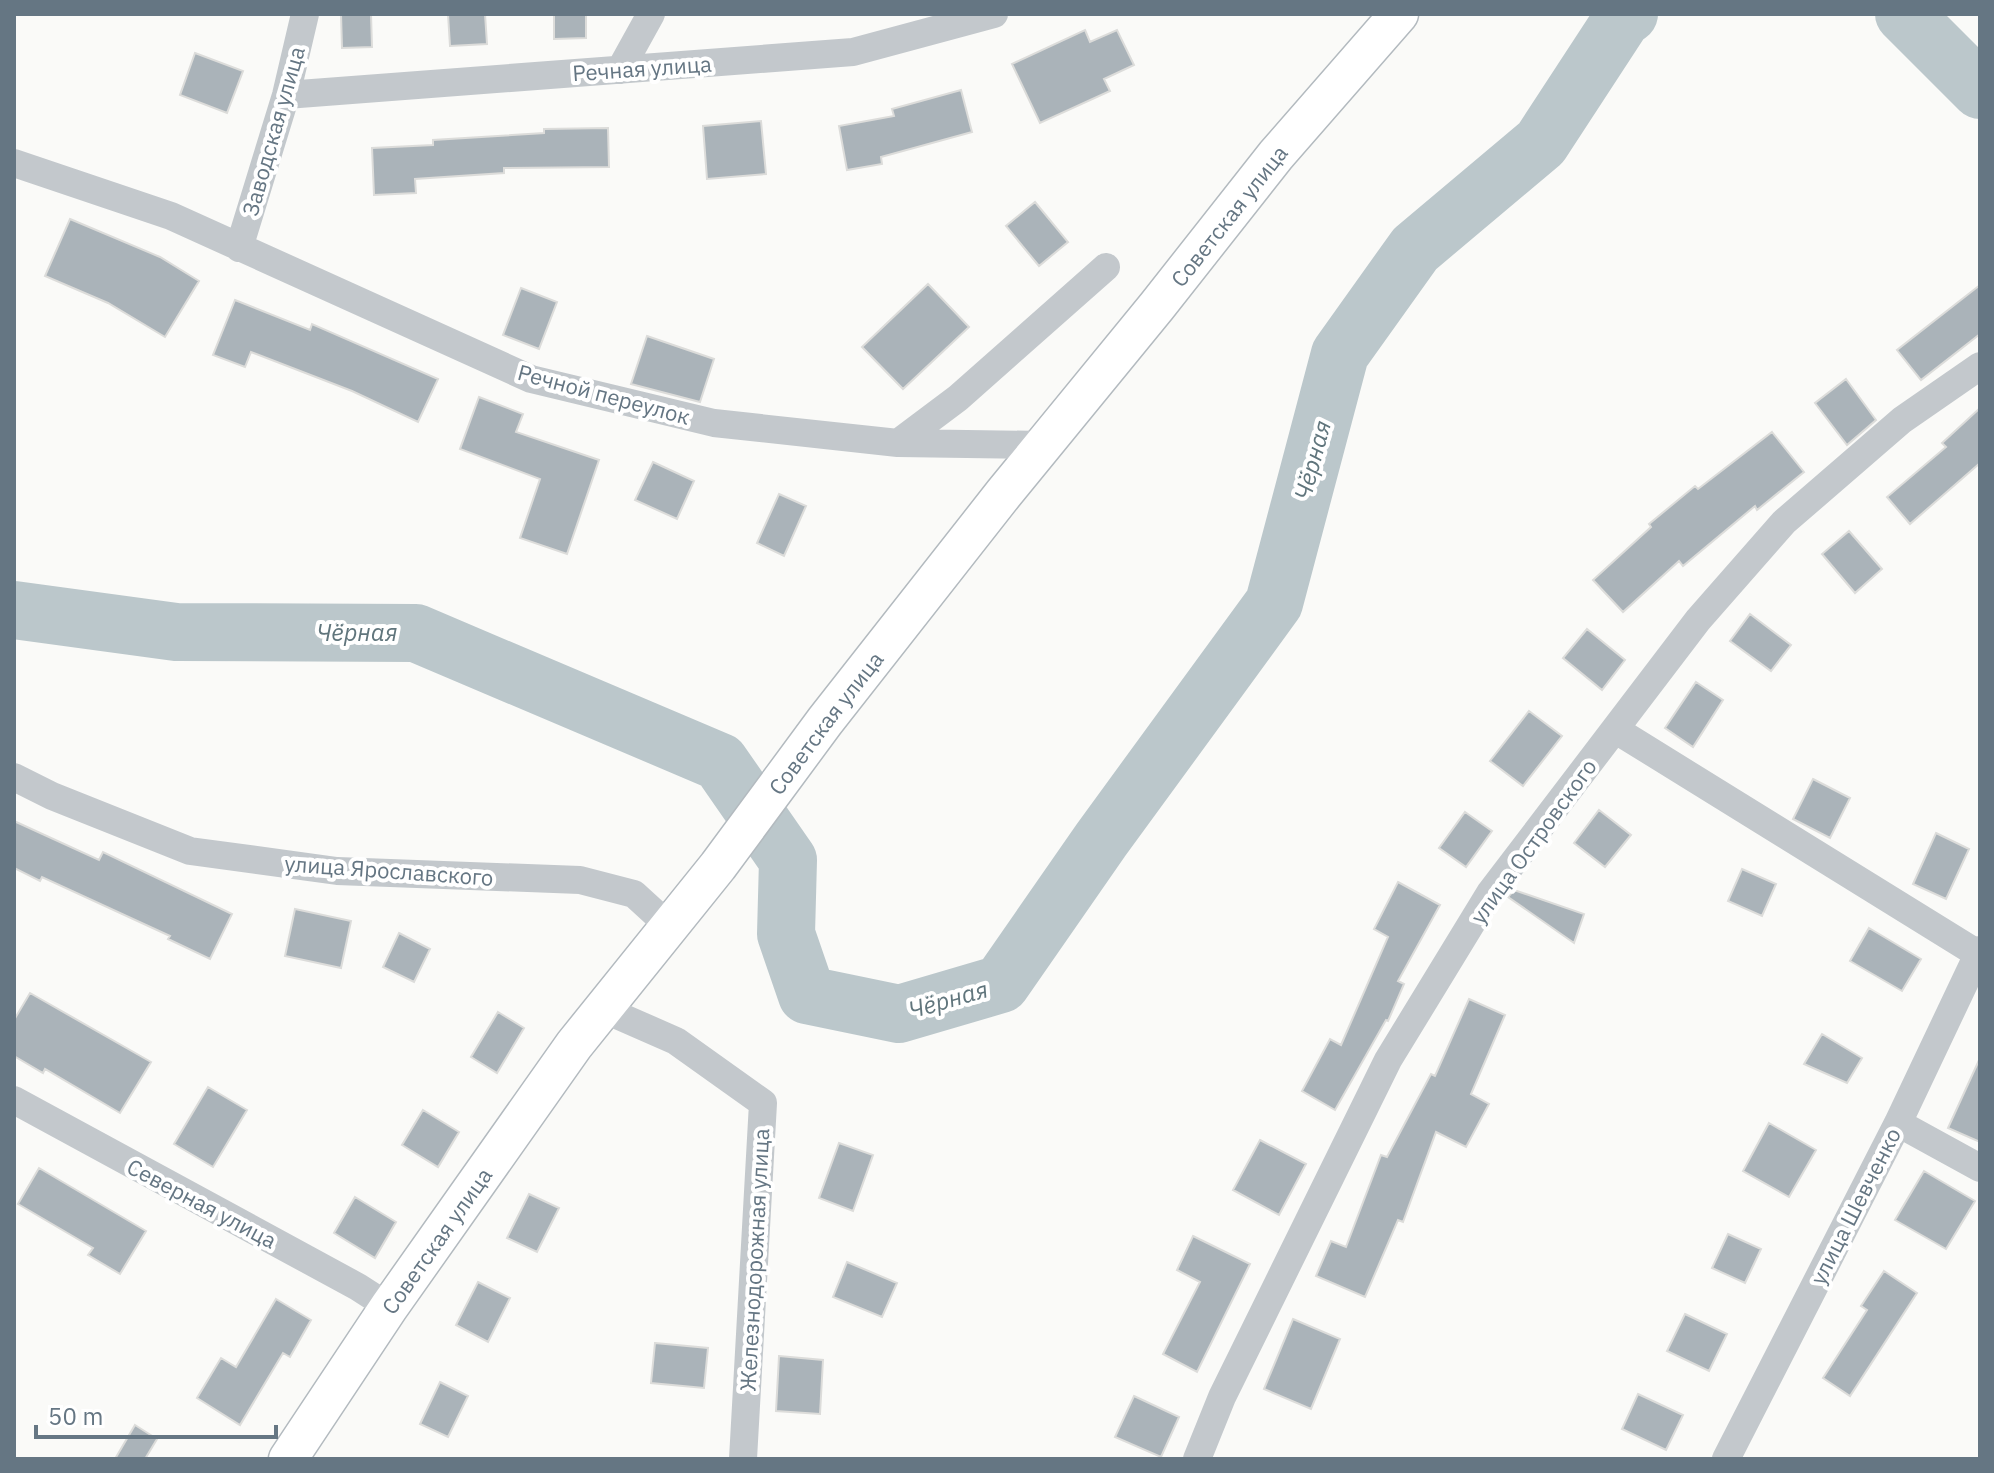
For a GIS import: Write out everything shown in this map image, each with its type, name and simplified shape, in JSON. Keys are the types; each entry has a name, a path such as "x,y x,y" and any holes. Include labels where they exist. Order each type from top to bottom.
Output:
{"main road":[{"name":"Советская улица","path":"288,1459 389,1307 574,1045 718,866 825,721 1276,155 1399,14"}],"street":[{"name":"Заводская улица","path":"239,248 286,95 305,14"},
{"path":"620,70 651,14"},
{"name":"Речная улица","path":"286,95 853,52 994,14"},
{"path":"14,163 171,216 239,248"},
{"name":"Речной переулок","path":"239,248 531,379 714,423 898,443 1045,445"},
{"path":"898,443 958,398 1106,267"},
{"name":"улица Островского","path":"1197,1459 1222,1397 1388,1060 1490,893 1698,620 1784,522 1902,420 1980,366"},
{"path":"1616,730 1979,952"},
{"name":"улица Ярославского","path":"14,777 52,796 190,851 337,871 580,880 634,894 669,926"},
{"name":"улица Шевченко","path":"1726,1459 1898,1123 1979,952"},
{"name":"Железнодорожная улица","path":"603,1009 676,1041 763,1103 743,1459"},
{"name":"Северная улица","path":"14,1100 358,1287 389,1307"},
{"path":"1898,1123 1980,1168"}],"building":[{"path":"341,14 371,14 372,47 342,48"},
{"path":"448,14 485,14 487,44 450,46"},
{"path":"554,14 586,14 586,38 554,39"},
{"path":"1085,30 1090,42 1117,30 1134,65 1104,79 1110,91 1040,123 1012,64"},
{"path":"195,53 243,71 227,113 180,95"},
{"path":"961,90 972,132 881,157 882,164 847,170 839,126 894,116 892,109"},
{"path":"761,121 766,174 707,179 703,126"},
{"path":"608,128 609,167 504,168 504,173 415,179 416,193 374,195 372,148 433,145 433,140 544,133 544,129"},
{"path":"1035,202 1068,242 1039,266 1006,226"},
{"path":"70,219 160,257 199,281 165,337 108,303 45,276"},
{"path":"928,284 969,327 903,389 862,347"},
{"path":"1980,285 1980,334 1921,380 1897,350"},
{"path":"521,288 557,302 539,349 503,335"},
{"path":"235,300 310,330 312,324 438,379 418,422 352,391 251,352 245,367 213,355"},
{"path":"647,336 714,359 700,402 631,384"},
{"path":"1846,379 1876,420 1847,445 1815,403"},
{"path":"479,397 523,414 516,432 599,460 567,554 520,538 540,479 460,449"},
{"path":"1980,408 1980,463 1910,524 1887,497 1946,447 1942,443"},
{"path":"1772,432 1804,472 1757,510 1755,506 1683,566 1679,561 1623,612 1593,580 1651,527 1649,524 1695,486 1698,489"},
{"path":"653,462 694,481 677,519 635,500"},
{"path":"779,494 806,506 784,556 757,543"},
{"path":"1849,531 1882,569 1855,593 1822,554"},
{"path":"1750,614 1791,645 1771,671 1730,641"},
{"path":"1587,629 1625,660 1602,690 1563,658"},
{"path":"1696,682 1723,700 1693,747 1665,728"},
{"path":"1529,711 1562,736 1523,786 1490,761"},
{"path":"1813,779 1850,798 1830,838 1793,819"},
{"path":"1599,810 1631,835 1605,867 1574,843"},
{"path":"1465,812 1492,831 1466,867 1439,848"},
{"path":"14,821 99,860 103,852 232,914 210,959 168,939 170,936 42,877 40,881 14,868"},
{"path":"1936,833 1969,849 1946,899 1913,884"},
{"path":"1742,869 1776,884 1762,916 1728,901"},
{"path":"1398,882 1440,905 1398,981 1404,984 1388,1021 1335,1110 1302,1091 1330,1039 1341,1045 1388,937 1374,929"},
{"path":"1514,890 1584,914 1574,943 1508,897"},
{"path":"295,909 351,921 341,968 285,956"},
{"path":"1869,928 1921,959 1902,991 1850,961"},
{"path":"399,933 430,949 414,982 383,967"},
{"path":"30,993 151,1062 120,1113 45,1069 43,1073 14,1056 14,1020"},
{"path":"1469,999 1505,1015 1471,1094 1489,1104 1466,1147 1436,1132 1403,1222 1398,1220 1365,1297 1316,1276 1331,1241 1346,1247 1381,1155 1387,1157 1431,1074 1435,1076"},
{"path":"498,1012 524,1028 497,1073 471,1057"},
{"path":"1822,1034 1862,1058 1847,1083 1804,1064"},
{"path":"1980,1058 1980,1142 1948,1128"},
{"path":"208,1087 247,1110 213,1167 174,1144"},
{"path":"423,1110 459,1132 438,1167 402,1145"},
{"path":"1769,1123 1816,1150 1789,1197 1743,1171"},
{"path":"1260,1140 1306,1164 1279,1215 1233,1190"},
{"path":"839,1143 873,1155 853,1211 819,1198"},
{"path":"39,1168 146,1231 120,1274 88,1255 93,1248 18,1204"},
{"path":"1924,1171 1975,1201 1946,1249 1895,1220"},
{"path":"529,1194 559,1208 537,1252 507,1238"},
{"path":"355,1197 396,1222 375,1258 334,1233"},
{"path":"1728,1234 1761,1249 1745,1283 1712,1268"},
{"path":"1193,1236 1250,1264 1197,1372 1163,1354 1200,1282 1177,1270"},
{"path":"847,1262 897,1283 882,1317 833,1297"},
{"path":"1884,1271 1917,1293 1850,1396 1823,1378 1867,1310 1861,1306"},
{"path":"478,1282 510,1298 488,1342 456,1325"},
{"path":"276,1299 311,1320 290,1357 283,1353 240,1425 197,1398 221,1358 236,1367"},
{"path":"1685,1314 1727,1334 1709,1371 1667,1351"},
{"path":"1293,1319 1340,1339 1311,1409 1264,1389"},
{"path":"655,1343 708,1348 704,1388 651,1383"},
{"path":"779,1356 823,1360 820,1414 776,1411"},
{"path":"440,1382 468,1396 448,1437 420,1424"},
{"path":"1638,1394 1683,1415 1666,1450 1622,1429"},
{"path":"1134,1396 1179,1417 1161,1457 1115,1437"},
{"path":"135,1425 157,1439 145,1459 115,1459"}],"waterway":[{"name":"Чёрная","path":"14,610 176,632 416,633 720,762 788,860 786,934 807,995 899,1014 1001,984 1101,840 1274,603 1340,354 1415,249 1541,143 1622,19 1629,14"},
{"name":"Чёрная","path":"1904,14 1980,90"}]}
